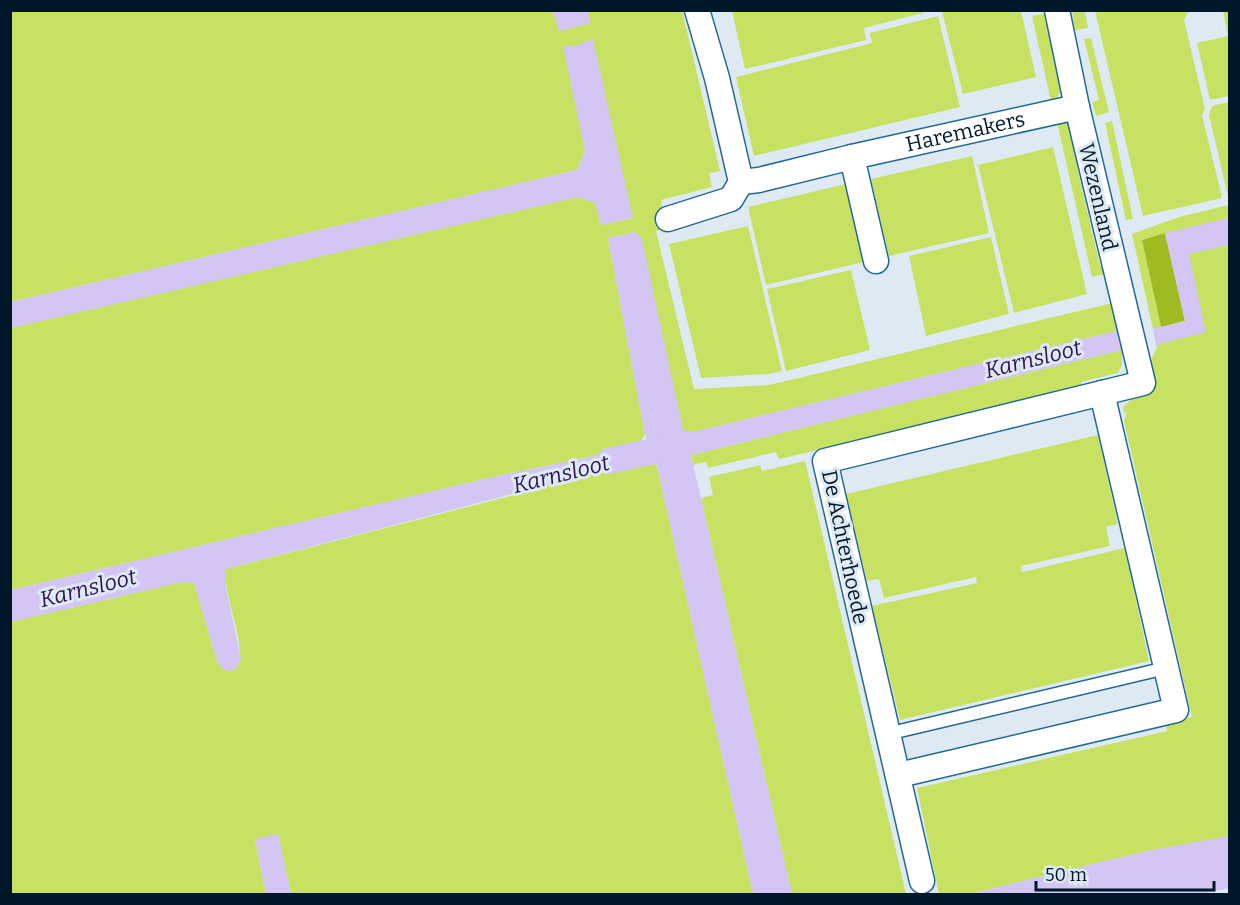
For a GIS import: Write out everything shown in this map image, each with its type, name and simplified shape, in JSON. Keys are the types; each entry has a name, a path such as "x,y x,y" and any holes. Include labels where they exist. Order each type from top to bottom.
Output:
{"street":[{"path":"668,219 731,199 741,182 717,78 697,10"},
{"name":"Wezenland","path":"1057,10 1077,107 1143,383"},
{"name":"Haremakers","path":"741,182 759,180 1077,107"},
{"path":"852,157 876,261"},
{"name":"De Achterhoede","path":"922,881 825,461 1143,383"},
{"path":"899,775 1176,710 1102,393"}],"lane":[{"path":"887,734 1166,668"}],"green space":[{"path":"553,10 559,31 590,23 587,11 682,10 720,171 709,173 712,187 661,200 666,227 656,231 694,389 769,385 1112,303 1117,331 684,434 636,232 608,238 645,434 641,442 604,454 502,475 11,590 10,328 578,197 595,203 601,225 633,218 575,46 564,46 585,151 577,170 11,302 11,11"},
{"path":"732,10 925,11 864,28 866,40 745,69"},
{"path":"942,11 1021,11 1036,77 963,94"},
{"path":"1072,11 1085,11 1088,28 1075,30"},
{"path":"1095,11 1189,11 1184,20 1205,109 1202,115 1222,198 1143,216"},
{"path":"1223,11 1229,11 1229,96 1210,100 1197,43 1228,36"},
{"path":"1049,13 1063,88 1055,100 1051,101 1032,16"},
{"path":"938,16 960,107 754,156 736,77 872,43 870,33"},
{"path":"1091,38 1109,112 1096,116 1092,102 1099,100 1084,39"},
{"path":"1229,102 1230,195 1228,196 1209,115 1212,106"},
{"path":"1112,121 1133,219 1126,220 1105,123"},
{"path":"1057,122 1067,122 1073,129 1083,161 1076,163 1100,266 1106,265 1108,273 1092,277"},
{"path":"1053,147 1087,294 1014,313 978,165"},
{"path":"972,156 989,233 889,256 871,179"},
{"path":"850,183 868,261 766,285 748,207"},
{"path":"1229,205 1229,218 1142,240 1161,327 1153,329 1132,234 1179,217"},
{"path":"1229,225 1229,878 1220,838 1147,851 970,894 939,894 917,788 1167,731 1166,723 1192,717 1124,421 1127,412 1124,413 1123,407 1134,398 1156,345 1195,326 1173,237"},
{"path":"748,226 782,371 769,374 701,378 669,244"},
{"path":"1165,233 1185,321 1161,327 1142,240"},
{"path":"991,237 1009,314 926,336 909,256"},
{"path":"851,270 870,350 786,371 767,289"},
{"path":"1122,350 1122,365 1118,373 1081,382 1082,389 779,459 776,452 708,468 706,462 693,465 691,455"},
{"path":"1098,435 1118,524 1106,527 1110,546 1021,566 1022,572 1125,548 1149,661 900,720 872,606 977,583 976,577 884,598 879,579 867,581 846,494"},
{"path":"645,457 657,466 753,894 291,894 278,835 255,840 266,894 11,894 10,622 182,582 194,583 218,664 238,666 240,649 227,589 226,569 533,490 607,466"},
{"path":"805,461 906,894 792,894 701,498 713,495 709,477 760,465 762,471"}],"water":[{"path":"553,11 587,11 591,23 559,31"},
{"path":"593,39 633,218 601,225 595,203 578,197 11,328 11,302 577,170 585,151 563,46 575,46"},
{"path":"1229,218 1229,245 1189,254 1206,332 1156,345 1153,329 1185,321 1165,233"},
{"path":"636,232 642,239 684,434 1117,331 1122,350 691,455 792,894 753,894 657,466 645,434 608,238"},
{"path":"641,442 645,457 226,569 226,588 241,659 235,670 226,671 218,664 194,583 182,582 11,622 11,590 502,475 604,454"},
{"path":"278,834 291,894 266,894 255,839"},
{"path":"1229,836 1229,888 1201,894 970,894 1147,851"}],"waterway":[{"name":"Karnsloot","path":"609,461 685,444"}]}
